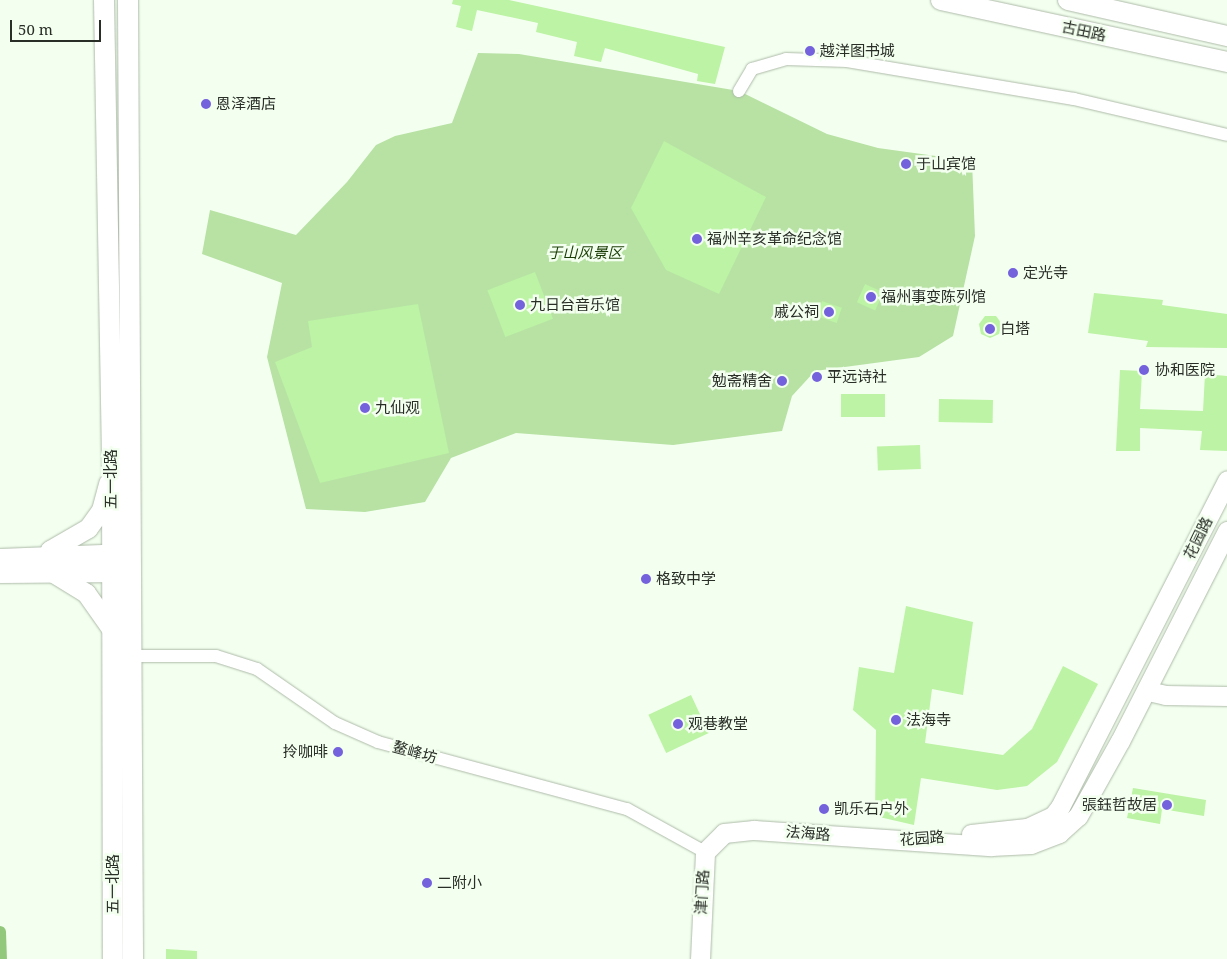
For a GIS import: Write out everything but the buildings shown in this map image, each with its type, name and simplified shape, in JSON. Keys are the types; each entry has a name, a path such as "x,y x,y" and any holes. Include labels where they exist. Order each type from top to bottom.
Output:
{"main road":[{"name":"五一北路","path":"104,0 112,465 130,656 132,959"},
{"name":"五一北路","path":"113,959 112,630 121,562 128,0"},
{"name":"古田路","path":"940,0 1227,62"},
{"name":"古田路","path":"1068,0 1227,36"}],"street":[{"path":"739,91 752,68 786,59 847,61 1074,99 1227,135"},
{"path":"49,564 50,550 88,528 102,510 112,465"},
{"name":"花园路","path":"892,840 1014,831 1053,816 1128,679 1227,480"},
{"name":"花园路","path":"892,840 991,846 1031,844 1059,833 1078,816 1148,690 1227,531"},
{"path":"0,558 49,564 121,562"},
{"path":"0,574 49,564 86,593 112,630"},
{"name":"鳌峰坊","path":"130,656 216,656 257,669 336,723 378,742 627,809 705,852"},
{"path":"1148,690 1165,695 1227,696"},
{"name":"法海路","path":"724,833 754,830 892,840"},
{"name":"津门路","path":"700,959 705,852 724,833"}],"green space":[{"name":"于山风景区","path":"478,53 519,54 739,91 827,134 878,148 972,161 975,236 953,336 919,357 815,371 792,396 782,431 673,445 516,433 451,458 425,502 365,512 306,509 267,357 282,283 202,254 210,210 296,235 347,182 376,145 395,136 452,123"}],"waterway":[{"path":"0,932 1,959"}],"place":[{"name":"越洋图书城","path":"810,51"},
{"name":"恩泽酒店","path":"206,104"},
{"name":"于山宾馆","path":"906,164"},
{"name":"福州辛亥革命纪念馆","path":"697,239"},
{"name":"定光寺","path":"1013,273"},
{"name":"福州事变陈列馆","path":"871,297"},
{"name":"九日台音乐馆","path":"520,305"},
{"name":"戚公祠","path":"829,312"},
{"name":"白塔","path":"990,329"},
{"name":"协和医院","path":"1144,370"},
{"name":"平远诗社","path":"817,377"},
{"name":"勉斋精舍","path":"782,381"},
{"name":"九仙观","path":"365,408"},
{"name":"格致中学","path":"646,579"},
{"name":"法海寺","path":"896,720"},
{"name":"观巷教堂","path":"678,724"},
{"name":"拎咖啡","path":"338,752"},
{"name":"張鈺哲故居","path":"1167,805"},
{"name":"凯乐石户外","path":"824,809"},
{"name":"二附小","path":"427,883"}]}
